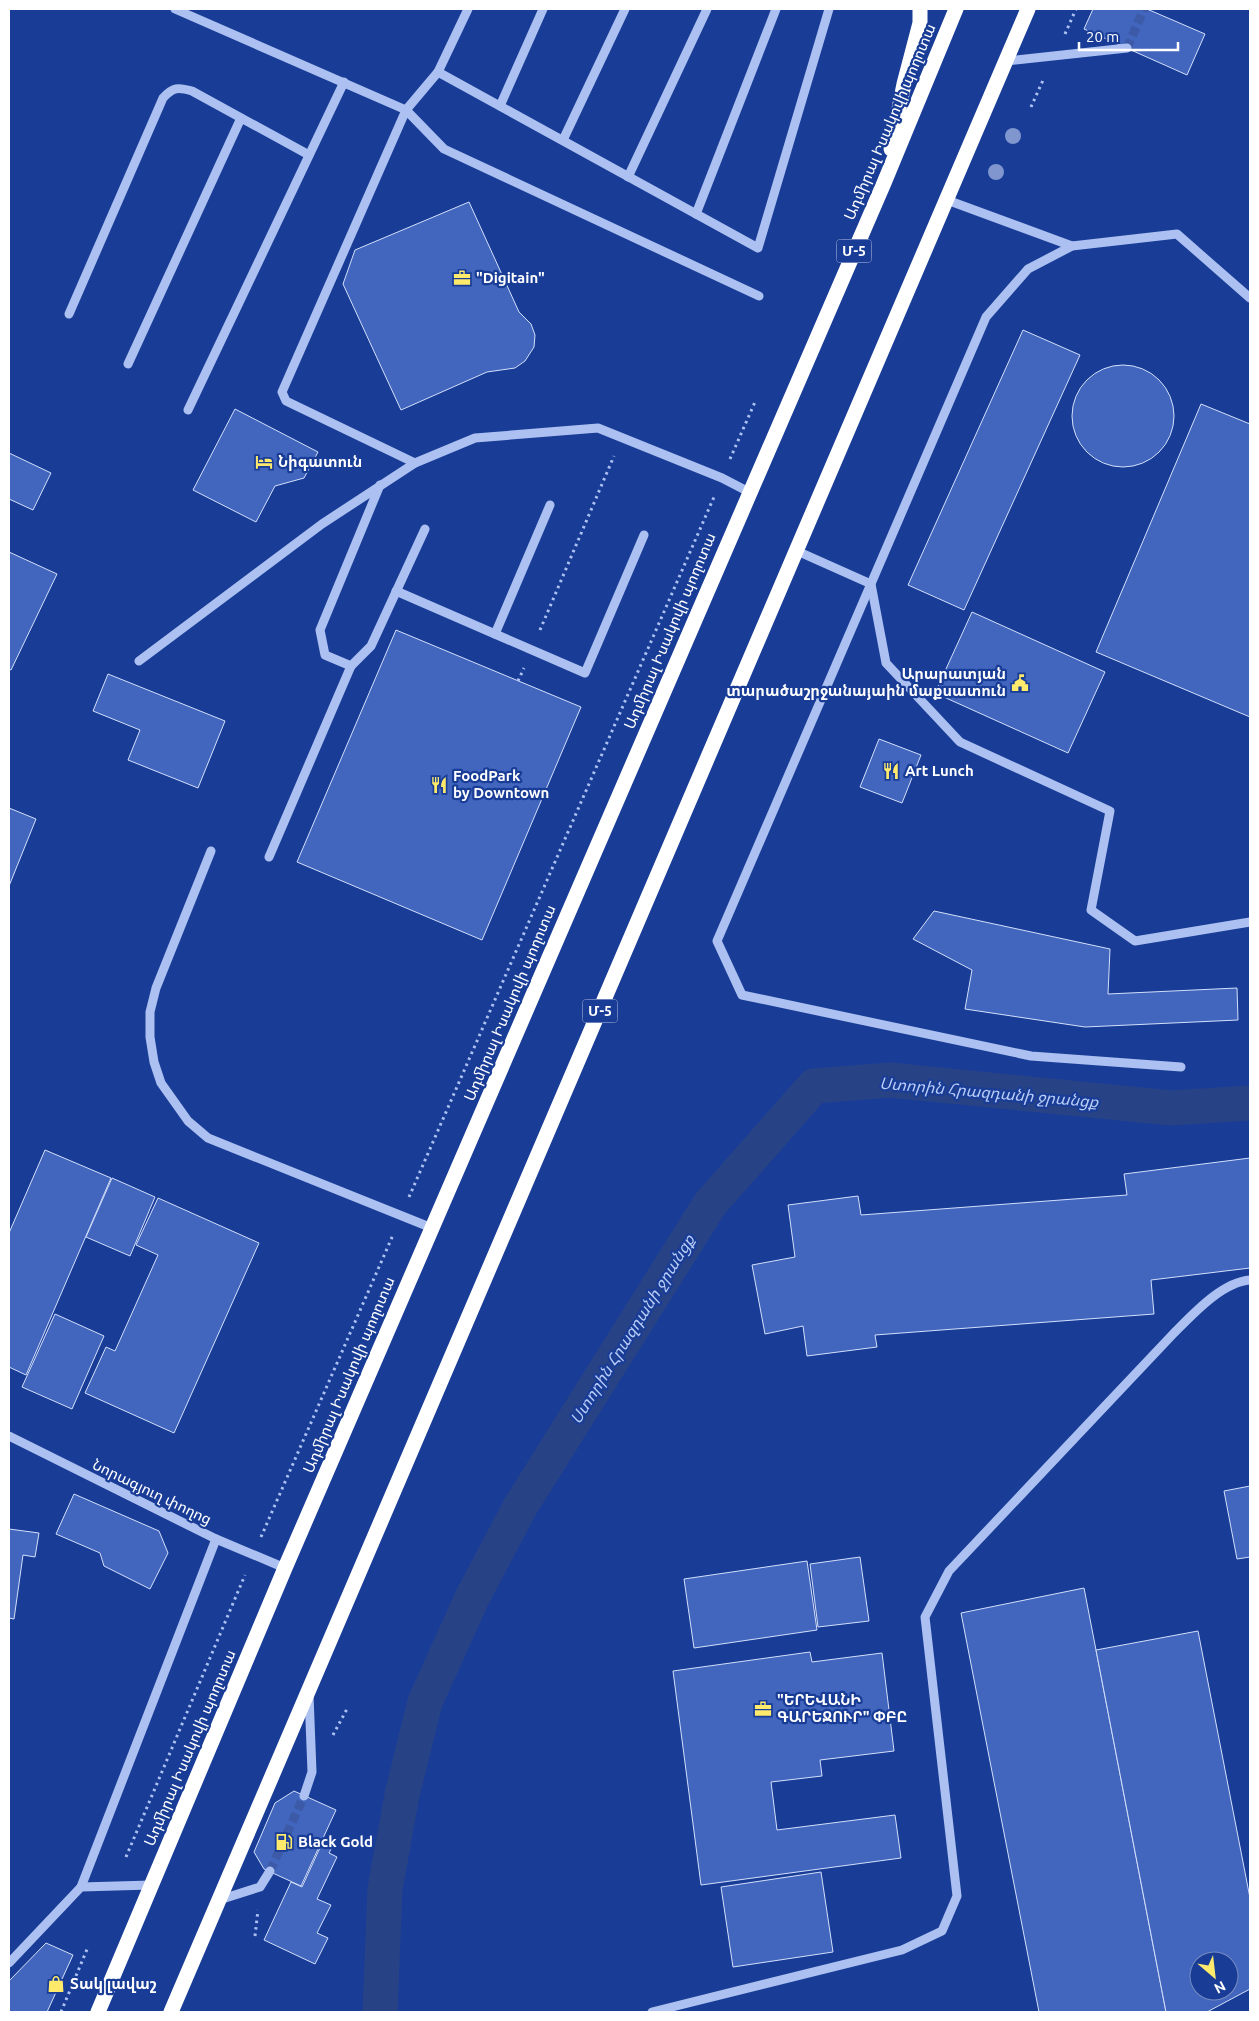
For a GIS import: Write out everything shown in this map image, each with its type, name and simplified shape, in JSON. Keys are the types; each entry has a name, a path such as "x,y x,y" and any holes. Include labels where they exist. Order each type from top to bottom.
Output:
{"highway":[{"path":"884,183 904,84 920,23 920,9"},
{"name":"Ադմիրալ Իսակովի պողոտա","path":"98,2012 285,1568 884,183 956,9"},
{"name":"Մ-5","path":"171,2012 1028,9"}],"street":[{"path":"174,9 406,110 444,148 759,296"},
{"path":"415,462 286,401 282,392 406,110 438,72 468,9"},
{"path":"500,106 543,9"},
{"path":"563,140 625,9"},
{"path":"628,177 707,9"},
{"path":"696,214 776,9"},
{"path":"438,72 758,248 829,9"},
{"path":"1006,61 1126,48"},
{"path":"188,410 344,82"},
{"path":"69,314 163,98 172,89 180,87 192,91 309,155"},
{"path":"128,364 241,118"},
{"path":"947,200 1072,246"},
{"path":"1181,1067 1031,1056 742,995 717,941 986,317 1028,268 1072,246 1177,234 1250,298"},
{"path":"140,662 322,524 380,485 415,462 475,438 598,428 722,478 749,492"},
{"path":"351,666 326,655 320,630 380,485"},
{"path":"495,634 550,505"},
{"path":"269,857 351,666 371,646 425,529"},
{"path":"396,591 585,673 644,535"},
{"path":"797,551 871,584"},
{"path":"871,584 886,663 960,742 1110,811 1091,910 1136,942 1250,922"},
{"path":"211,851 156,988 150,1012 150,1037 154,1062 161,1083 188,1121 208,1138 432,1228"},
{"path":"652,2012 902,1950 942,1931 957,1896 925,1618 949,1571 1174,1333 1205,1302 1243,1280 1250,1280"},
{"name":"Նորագյուղ փողոց","path":"9,1436 216,1539 285,1568"},
{"path":"9,1962 81,1887 216,1539"},
{"path":"304,1796 312,1772 309,1689"},
{"path":"218,1900 260,1887 270,1871"},
{"path":"81,1887 151,1885"}],"path":[{"path":"126,1857 254,1554 755,402"},
{"path":"518,681 609,468"},
{"path":"61,2012 88,1947"}],"building":[{"path":"1093,9 1147,9 1205,34 1187,75 1084,29"},
{"path":"469,202 519,312 531,324 535,335 534,347 525,361 515,368 487,372 401,410 343,284 355,250"},
{"path":"1023,330 1080,355 964,610 908,585"},
{"path":"1123,365 1143,369 1159,380 1170,396 1174,416 1170,436 1159,452 1143,463 1123,467 1103,463 1087,452 1076,436 1072,416 1076,396 1087,380 1103,369"},
{"path":"1201,404 1250,424 1250,717 1096,652"},
{"path":"235,409 318,452 304,478 275,486 256,522 193,490"},
{"path":"9,453 51,473 33,510 9,499"},
{"path":"9,552 57,574 11,670 9,669"},
{"name":"Արարատյան տարածաշրջանայաին մաքսատուն","path":"972,612 1105,672 1068,753 935,693"},
{"name":"FoodPark by Downtown","path":"396,630 581,707 482,940 297,862"},
{"path":"108,674 225,721 198,788 128,760 140,730 93,711"},
{"name":"Art Lunch","path":"879,739 921,755 902,803 860,787"},
{"path":"9,808 36,819 9,886"},
{"path":"934,911 1110,949 1108,994 1237,988 1238,1020 1085,1027 965,1009 972,970 913,939"},
{"path":"45,1150 111,1178 26,1375 9,1367 9,1233"},
{"path":"1250,1158 1250,1268 1151,1280 1154,1314 875,1335 877,1347 807,1356 803,1326 765,1334 752,1265 795,1257 788,1205 858,1196 861,1215 1127,1195 1124,1174"},
{"path":"112,1178 155,1197 130,1256 86,1237"},
{"path":"158,1198 259,1243 174,1433 85,1393 106,1347 115,1351 158,1255 136,1245"},
{"path":"55,1314 104,1336 72,1409 22,1387"},
{"path":"1250,1486 1250,1557 1237,1559 1224,1491"},
{"path":"74,1494 159,1531 168,1553 150,1589 104,1566 100,1553 56,1534"},
{"path":"9,1529 39,1533 35,1557 23,1555 14,1619 9,1618"},
{"path":"860,1557 869,1621 818,1627 810,1564"},
{"path":"807,1561 817,1630 694,1648 684,1579"},
{"path":"1084,1588 1166,2012 1039,2012 961,1613"},
{"path":"1198,1631 1250,1898 1250,1989 1239,1995 1239,1951 1189,1951 1189,2001 1228,2001 1207,2012 1166,2012 1096,1650"},
{"path":"810,1652 812,1662 882,1653 894,1751 820,1760 822,1776 771,1782 777,1830 895,1815 901,1858 701,1885 673,1671"},
{"path":"294,1791 336,1810 301,1886 264,1869 254,1852 275,1803"},
{"path":"324,1839 334,1843 329,1853 337,1857 317,1899 331,1905 317,1933 328,1938 315,1964 264,1940 291,1882 302,1887"},
{"path":"821,1872 833,1952 733,1967 721,1887"},
{"path":"46,1943 73,1955 47,2012 9,2012 9,1981"}],"waterway":[{"name":"Ստորին Հրազդանի ջրանցք","path":"380,2012 385,1889 402,1795 425,1702 472,1598 520,1507 710,1204 814,1086 890,1080 1171,1108 1250,1103"}],"tunnel":[{"path":"1127,48 1144,9"},
{"path":"270,1871 304,1796"}],"place":[{"name":"\"Digitain\"","path":"462,278"},
{"name":"Նիգատուն","path":"264,462"},
{"name":"Արարատյան տարածաշրջանայաին մաքսատուն","path":"1020,683"},
{"name":"Art Lunch","path":"891,771"},
{"name":"FoodPark by Downtown","path":"439,785"},
{"name":"\"ԵՐԵՎԱՆԻ ԳԱՐԵՋՈՒՐ\" ՓԲԸ","path":"763,1709"},
{"name":"Black Gold","path":"284,1842"},
{"name":"Տակ լավաշ","path":"56,1984"}]}
